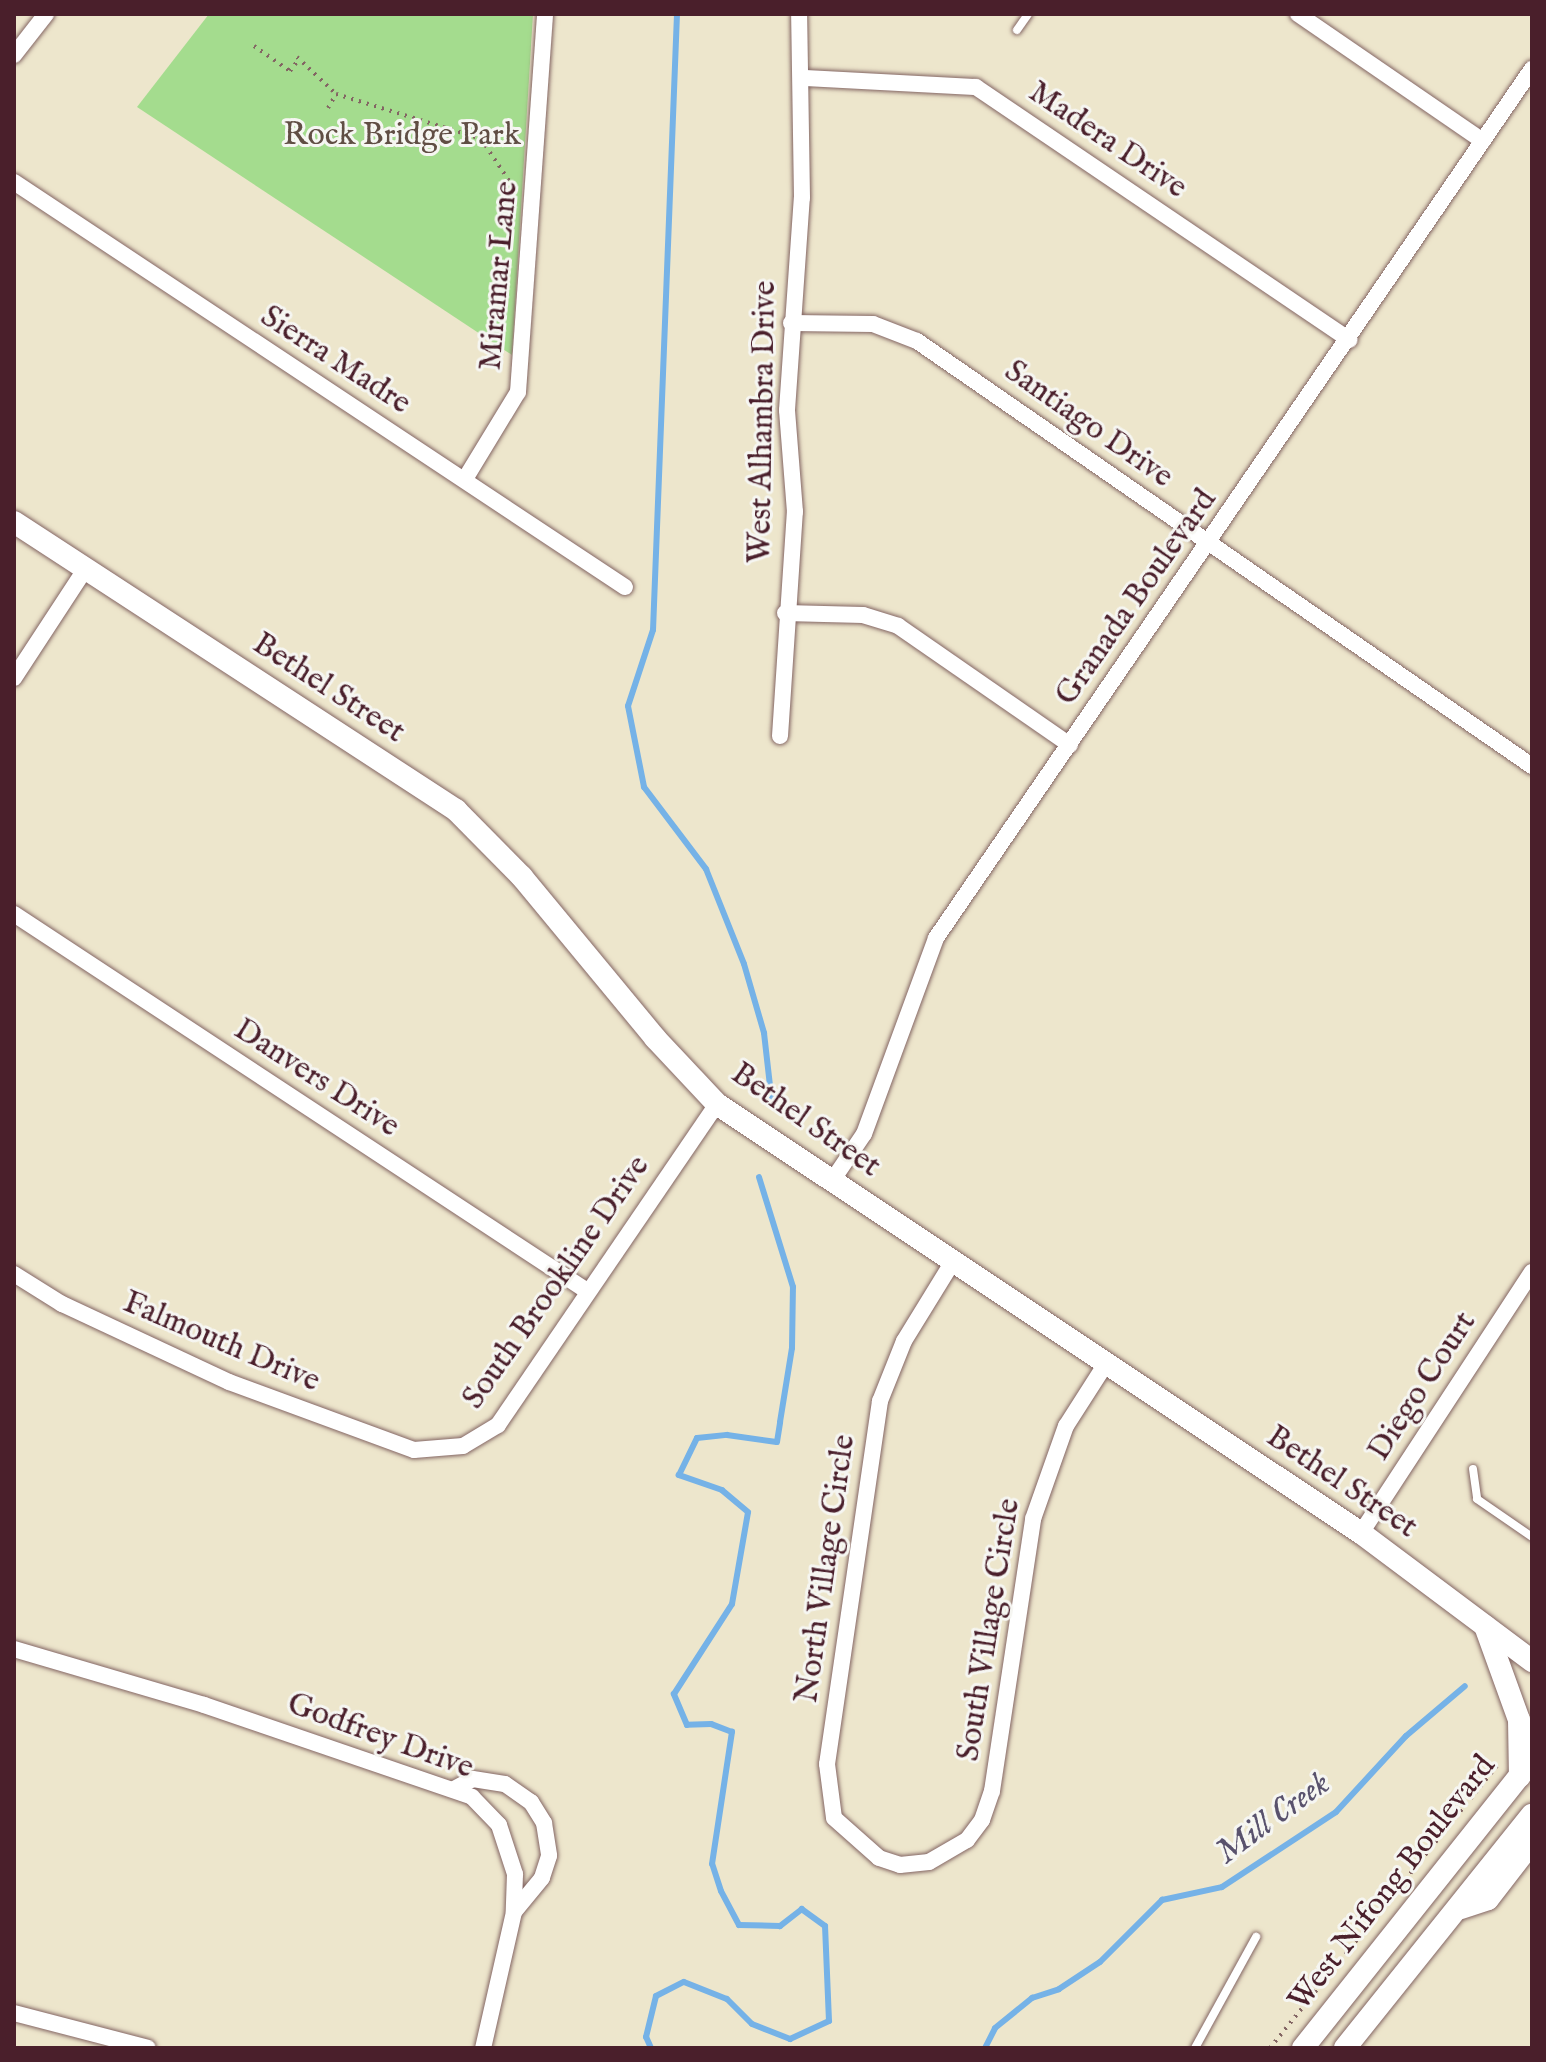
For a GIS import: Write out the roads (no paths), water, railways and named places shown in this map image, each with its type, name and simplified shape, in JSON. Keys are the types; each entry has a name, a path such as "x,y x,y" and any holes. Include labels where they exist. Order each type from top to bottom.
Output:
{"street":[{"path":"14,55 46,14"},
{"name":"Miramar Lane","path":"465,479 518,392 535,204 545,14"},
{"name":"West Alhambra Drive","path":"780,736 785,613 795,512 787,410 802,198 804,78 799,14"},
{"path":"1298,14 1483,141"},
{"name":"Granada Boulevard","path":"832,1181 864,1134 936,938 1532,69"},
{"name":"Madera Drive","path":"804,78 976,87 1349,340"},
{"name":"Sierra Madre","path":"14,182 625,587"},
{"name":"Santiago Drive","path":"791,323 873,324 903,333 1532,766"},
{"name":"Bethel Street","path":"14,522 84,571 456,810 522,877 655,1038 717,1104 1361,1533 1532,1661"},
{"path":"14,678 84,571"},
{"path":"785,613 854,614 898,626 1070,745"},
{"name":"Danvers Drive","path":"14,914 587,1291"},
{"name":"South Brookline Drive","path":"414,1450 463,1446 498,1425 717,1104"},
{"name":"North Village Circle","path":"900,1865 879,1858 834,1818 827,1764 880,1401 904,1341 952,1263"},
{"name":"Diego Court","path":"1361,1533 1532,1272"},
{"name":"Falmouth Drive","path":"14,1274 62,1304 229,1382 414,1450"},
{"name":"South Village Circle","path":"900,1865 946,1855 982,1820 992,1791 1033,1519 1066,1426 1105,1365"},
{"path":"1485,1626 1532,1642"},
{"path":"1485,1626 1519,1720 1526,1768"},
{"name":"Godfrey Drive","path":"14,1649 204,1705 472,1797 499,1825 515,1874 514,1912 483,2048"},
{"name":"West Nifong Boulevard","path":"1303,2048 1526,1768"},
{"path":"454,1789 473,1779 505,1784 531,1802 544,1823 549,1856 542,1878 514,1912"},
{"name":"West Nifong Boulevard","path":"1345,2048 1460,1909 1532,1815"},
{"path":"1460,1909 1488,1899 1532,1842"},
{"path":"14,2013 148,2048"}],"lane":[{"path":"1017,30 1028,14"},
{"path":"1473,1469 1477,1499 1532,1537"},
{"path":"1195,2048 1256,1937"}],"waterway":[{"path":"677,14 653,630 628,706 644,787 706,869 744,964 764,1033 772,1103"},
{"path":"651,2048 646,2037 656,1996 684,1982 727,1999 752,2024 790,2039 829,2021 825,1926 802,1909 780,1926 739,1925 721,1891 712,1864 732,1732 711,1724 687,1725 674,1694 732,1604 748,1512 722,1490 679,1475 697,1438 727,1435 777,1442 792,1348 793,1287 759,1177"},
{"name":"Mill Creek","path":"985,2048 995,2028 1032,1998 1059,1989 1100,1962 1162,1900 1222,1887 1336,1812 1406,1736 1465,1686"}],"park label":[{"name":"Rock Bridge Park","path":"402,136"}]}
